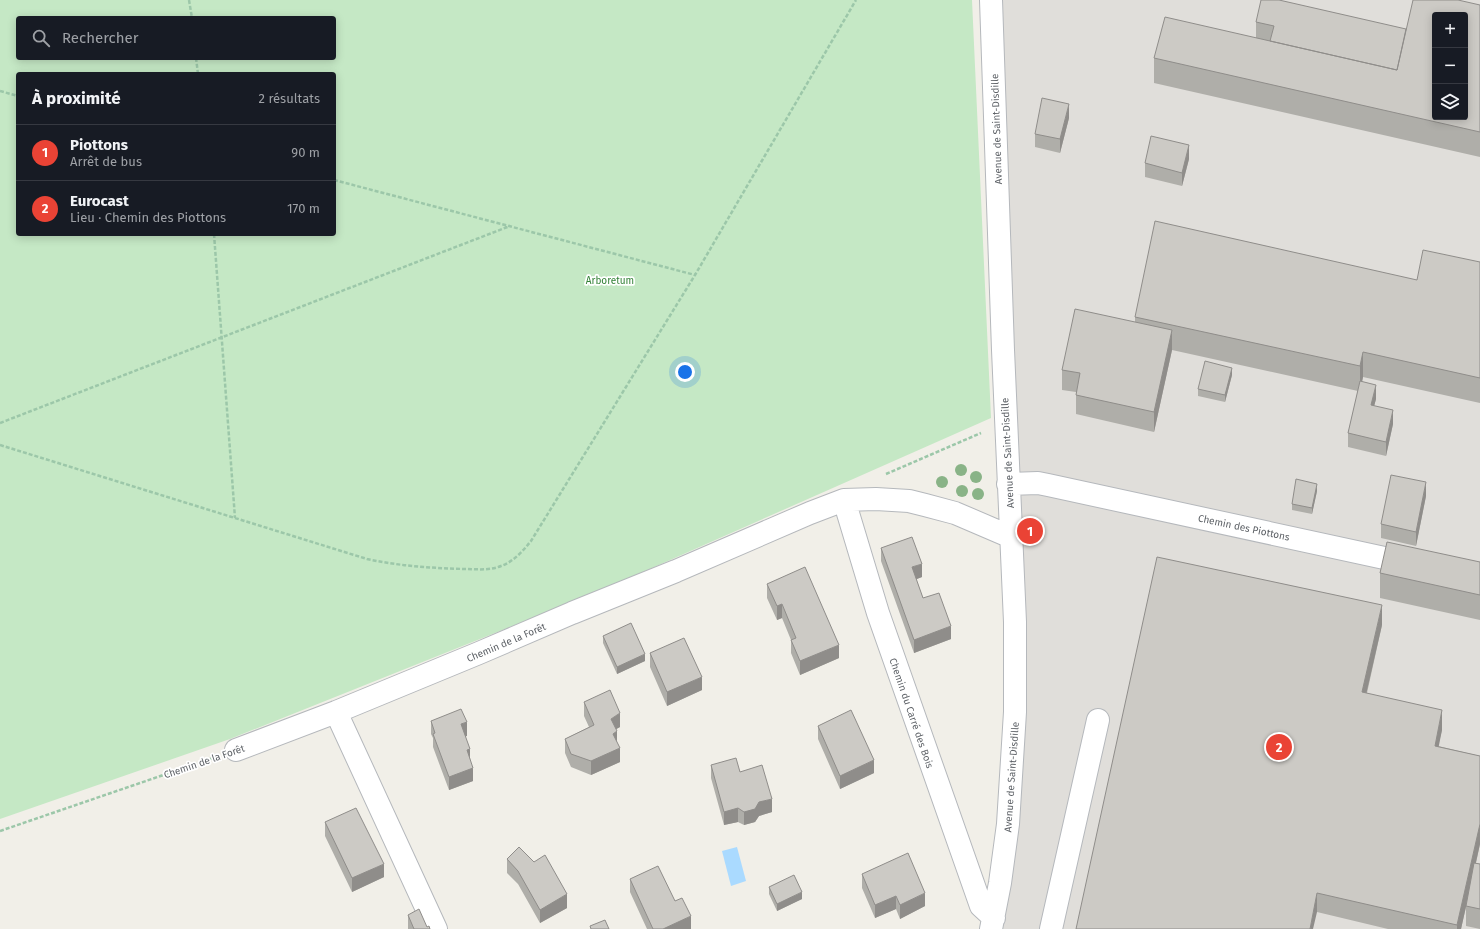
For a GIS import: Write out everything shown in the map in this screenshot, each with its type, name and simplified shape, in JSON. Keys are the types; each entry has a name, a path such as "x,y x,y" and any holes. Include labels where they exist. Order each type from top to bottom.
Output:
{"street":[{"name":"Avenue de Saint-Disdille","path":"991,0 1016,712 1008,824 992,924"},
{"name":"Chemin des Piottons","path":"1008,484 1038,483 1434,568"},
{"name":"Chemin de la Forêt","path":"236,750 336,712 844,500 876,499 909,501 955,513 1011,537"},
{"name":"Chemin du Carré des Bois","path":"844,500 878,613 981,906 992,924"},
{"path":"336,712 436,929"},
{"path":"1051,929 1098,720"}],"path":[{"path":"189,0 192,16"},
{"path":"0,445 367,559 384,563 430,568 485,569 501,566 518,555 531,541 695,276 856,0"},
{"path":"196,60 198,72"},
{"path":"0,91 16,95"},
{"path":"336,181 695,276"},
{"path":"0,423 510,226"},
{"path":"214,236 223,337 235,518"},
{"path":"882,475 1006,423"},
{"name":"Chemin de la Forêt","path":"0,831 236,750"}],"shaded area":[{"path":"991,0 1480,0 1480,929 991,929 1012,770"}],"green space":[{"name":"Arboretum","path":"0,0 972,0 991,418 600,591 230,739 0,819"}],"water":[{"path":"737,847 746,881 731,886 722,851"}],"building":[{"path":"1261,0 1279,0 1406,29 1397,70 1270,41 1274,26 1256,22"},
{"path":"1413,0 1458,0 1480,5 1480,132 1154,58 1165,17 1397,70"},
{"path":"1042,98 1069,104 1060,139 1035,134"},
{"path":"1151,136 1189,145 1182,173 1145,163"},
{"path":"1155,221 1417,280 1423,250 1480,262 1480,378 1363,352 1360,366 1135,317"},
{"path":"1075,309 1172,330 1154,412 1076,395 1080,373 1062,370"},
{"path":"1205,361 1232,368 1225,395 1198,389"},
{"path":"1360,381 1376,385 1371,405 1393,410 1386,442 1348,433"},
{"path":"1391,475 1426,482 1416,532 1381,524"},
{"path":"1296,479 1317,484 1312,508 1292,504"},
{"path":"912,537 922,564 912,567 923,598 939,593 951,626 914,640 881,548"},
{"path":"1387,542 1480,562 1480,595 1380,573"},
{"path":"1157,557 1382,605 1362,692 1442,710 1435,746 1480,756 1480,824 1457,925 1317,893 1310,929 1076,929"},
{"path":"805,567 839,645 800,661 791,640 796,638 782,604 777,606 767,584"},
{"path":"631,623 645,654 617,667 603,636"},
{"path":"684,638 702,677 667,692 650,653"},
{"path":"610,690 620,713 611,719 617,731 613,734 620,748 591,761 571,754 565,739 594,725 584,702"},
{"path":"461,709 467,722 461,724 470,749 467,750 473,768 449,777 433,734 435,733 431,721"},
{"path":"851,710 874,760 840,776 818,726"},
{"path":"736,758 740,772 762,765 772,799 759,802 755,809 744,812 738,808 724,812 711,765"},
{"path":"356,808 384,864 352,878 325,822"},
{"path":"519,847 534,862 545,855 567,894 540,910 518,871 507,859"},
{"path":"908,853 925,893 900,905 896,896 875,905 862,874"},
{"path":"1474,863 1480,864 1480,909 1466,906"},
{"path":"658,866 675,901 682,898 691,916 663,929 653,929 630,879"},
{"path":"794,875 802,892 777,904 769,887"},
{"path":"419,909 427,927 429,926 430,929 414,929 408,915"},
{"path":"605,920 609,929 591,929 590,926"}],"place":[{"name":"Piottons","path":"1030,531"},
{"name":"Eurocast","path":"1279,747"}]}
